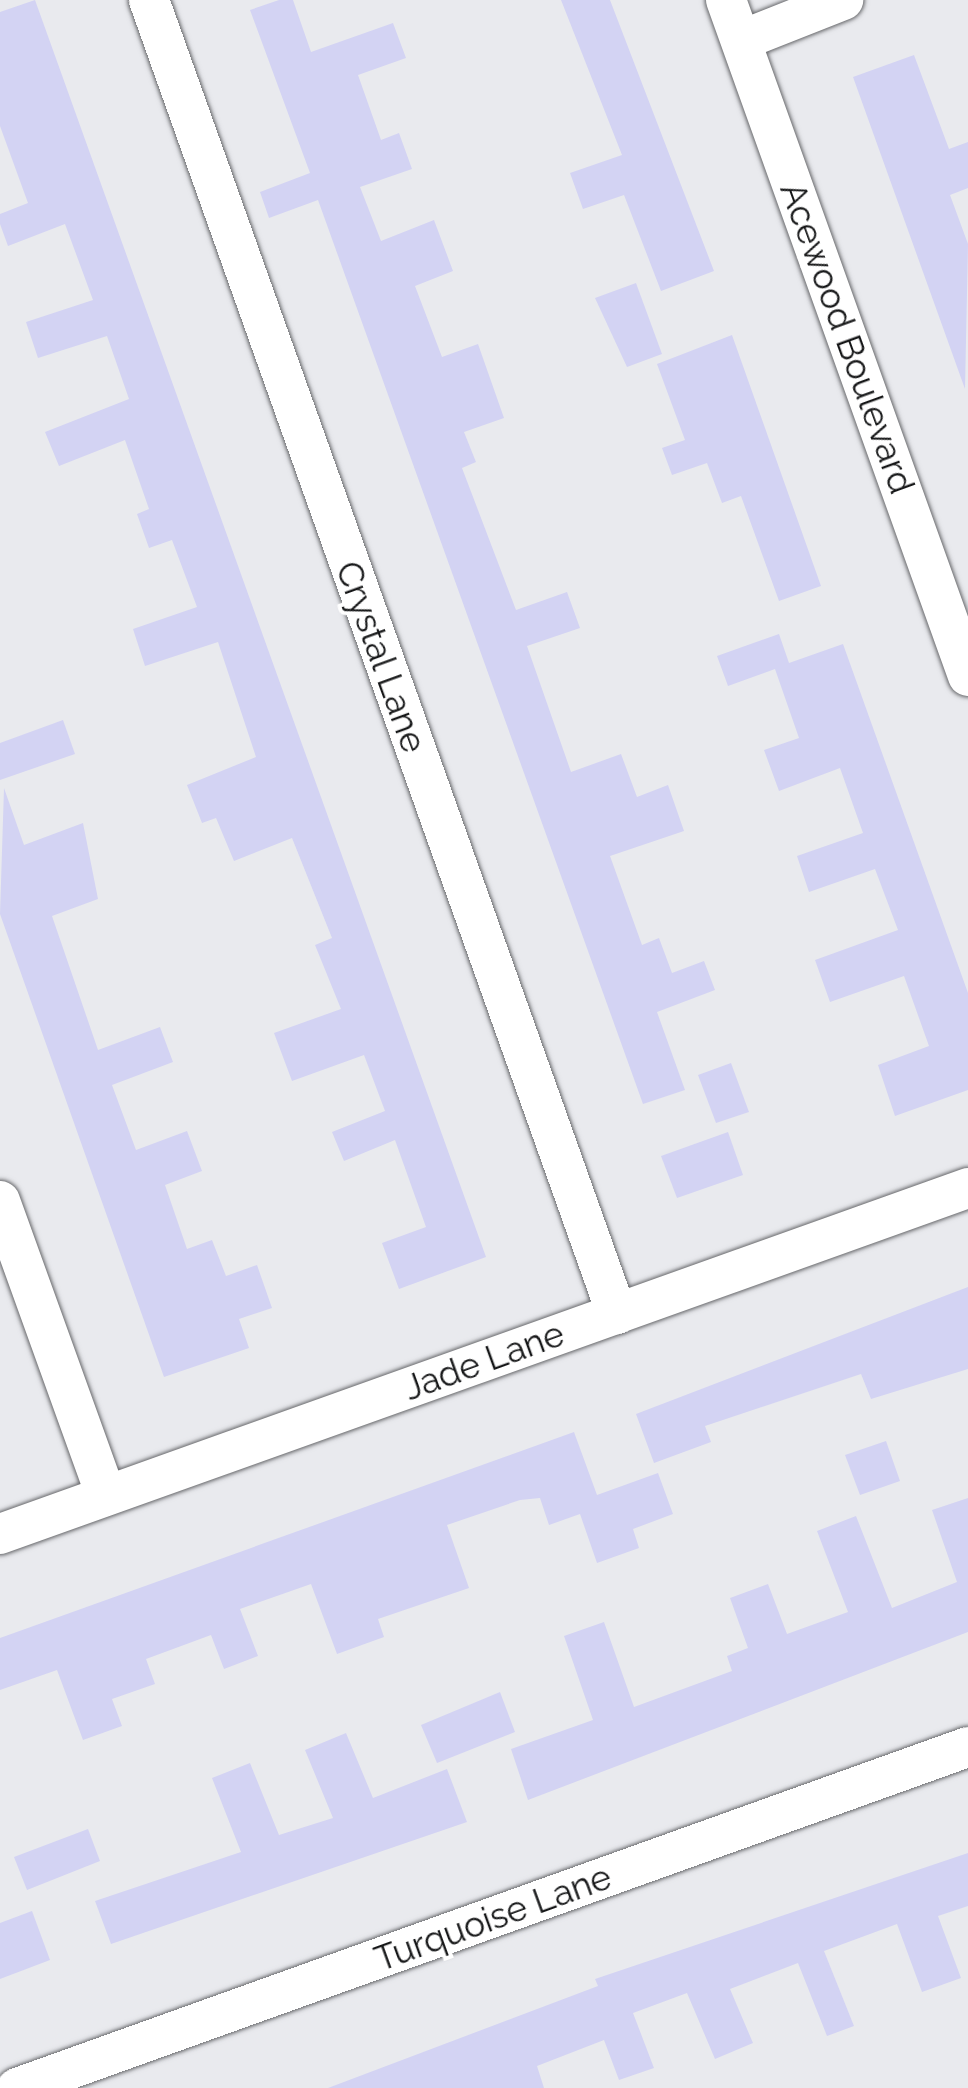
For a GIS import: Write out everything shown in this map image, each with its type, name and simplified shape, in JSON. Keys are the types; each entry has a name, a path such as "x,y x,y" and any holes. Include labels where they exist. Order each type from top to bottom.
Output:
{"street":[{"name":"Crystal Lane","path":"149,0 617,1314"},
{"name":"Acewood Boulevard","path":"726,0 954,592 968,676"},
{"path":"742,40 843,0"},
{"name":"Jade Lane","path":"0,1534 968,1188"},
{"path":"0,1201 106,1496"},
{"name":"Turquoise Lane","path":"18,2088 968,1747"}],"building":[{"path":"35,0 486,1257 399,1289 382,1243 426,1227 395,1140 344,1161 332,1132 385,1111 364,1055 292,1081 274,1033 341,1009 315,945 332,938 292,838 234,861 216,818 202,823 187,785 256,757 218,642 145,666 133,629 197,607 172,540 149,548 137,514 149,509 125,440 59,466 45,432 129,399 107,336 38,358 26,322 93,300 65,224 8,246 0,224 0,214 28,203 0,126 0,12"},
{"path":"279,0 293,0 311,52 393,23 406,58 358,75 381,140 399,133 412,169 360,187 381,241 434,220 453,271 415,286 442,357 478,344 504,418 464,432 476,462 462,468 516,610 567,592 580,628 527,646 571,772 621,754 637,797 668,785 684,831 610,856 642,945 659,938 672,973 704,961 715,990 657,1012 685,1090 643,1104 318,200 269,218 260,192 310,173 250,10"},
{"path":"561,0 610,0 714,271 661,291 624,195 583,209 570,173 622,155"},
{"path":"914,55 949,149 968,142 968,188 950,195 968,244 965,389 853,77"},
{"path":"636,283 662,354 627,367 595,298"},
{"path":"732,335 821,586 779,601 741,496 722,503 707,463 672,475 662,448 685,440 657,364"},
{"path":"779,634 789,663 843,644 968,993 968,1090 895,1116 878,1065 929,1046 904,976 830,1002 815,960 898,930 875,869 809,892 797,856 863,833 840,768 779,791 764,750 799,738 775,669 728,686 717,656"},
{"path":"63,720 75,754 0,780 0,743"},
{"path":"4,788 24,845 83,823 98,899 52,916 98,1050 160,1027 173,1062 112,1085 136,1150 187,1131 202,1171 165,1185 187,1249 212,1240 226,1276 257,1265 272,1308 239,1319 249,1348 164,1377 0,914"},
{"path":"731,1063 749,1112 716,1123 698,1075"},
{"path":"728,1132 743,1175 677,1198 661,1156"},
{"path":"968,1287 968,1369 871,1399 861,1374 705,1426 711,1442 654,1463 636,1414"},
{"path":"574,1432 597,1495 658,1473 673,1514 633,1529 639,1548 597,1563 580,1514 549,1525 540,1498 520,1500 447,1525 469,1588 378,1619 384,1637 337,1654 311,1584 240,1609 258,1656 224,1669 211,1635 146,1659 155,1684 112,1699 122,1726 83,1740 57,1670 0,1690 0,1638"},
{"path":"886,1441 900,1481 860,1495 845,1455"},
{"path":"968,1498 968,1632 528,1800 511,1749 593,1720 564,1636 604,1622 634,1707 732,1671 727,1656 748,1648 730,1598 768,1584 787,1634 848,1612 817,1531 856,1516 892,1608 957,1582 932,1510"},
{"path":"500,1692 515,1732 437,1763 421,1725"},
{"path":"346,1733 373,1798 447,1769 467,1822 111,1944 95,1901 241,1852 212,1778 250,1763 279,1835 333,1818 305,1750"},
{"path":"88,1829 100,1861 27,1890 14,1857"},
{"path":"968,1853 968,1906 938,1916 961,1978 922,1992 897,1924 824,1951 854,2026 827,2036 798,1963 730,1989 753,2043 715,2059 687,1993 633,2013 654,2068 619,2080 604,2040 537,2066 544,2088 328,2088 598,1986 595,1979"},
{"path":"32,1911 50,1960 0,1979 0,1923"}]}
